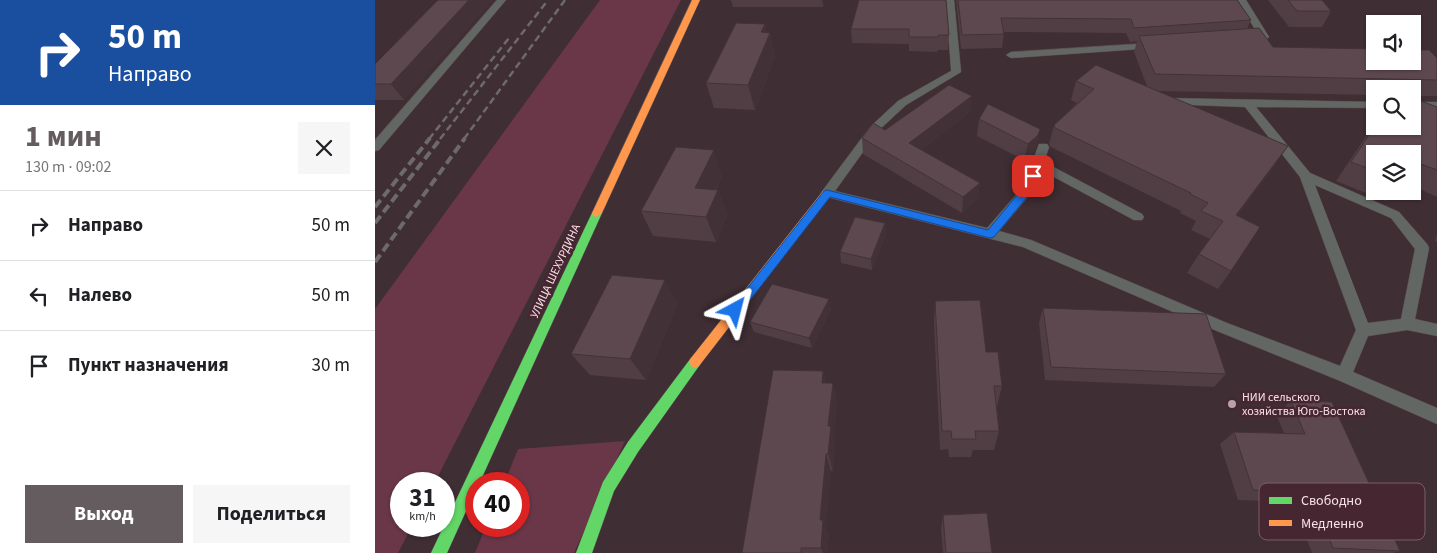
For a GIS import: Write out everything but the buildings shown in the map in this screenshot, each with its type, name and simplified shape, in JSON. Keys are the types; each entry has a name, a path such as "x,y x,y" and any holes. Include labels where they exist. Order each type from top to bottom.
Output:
{"main road":[{"name":"УЛИЦА ШЕХУРДИНА","path":"439,553 696,0"},
{"path":"584,553 608,487 633,447 690,368 827,193"}],"lane":[{"path":"375,147 502,0"},
{"path":"950,0 956,72 902,103 874,129 827,193 1026,243 1222,327 1344,375 1437,416"},
{"path":"1242,0 1264,37 1248,40"},
{"path":"1011,55 1159,46"},
{"path":"1150,100 1248,104 1366,105"},
{"path":"1248,104 1306,176 1363,330 1344,375"},
{"path":"1421,105 1437,105"},
{"path":"990,234 1028,189 1043,147"},
{"path":"1037,162 1138,217"},
{"path":"1306,176 1395,215 1422,248 1407,324"},
{"path":"1363,330 1407,324 1437,330"}],"shaded area":[{"path":"600,0 681,0 440,472 390,472 390,537 406,537 398,553 375,553 375,309"},
{"path":"625,441 574,553 475,553 482,537 530,537 530,472 509,472 518,449"}],"railway":[{"path":"440,139 548,0"},
{"path":"464,139 565,0"},
{"path":"429,139 509,38"},
{"path":"375,207 430,138"},
{"path":"375,223 441,138"},
{"path":"375,262 465,138"}],"traffic: fast":[{"path":"439,553 597,213"},
{"path":"584,553 608,487 633,447 695,362"}],"traffic: slow":[{"path":"597,213 696,0"},
{"path":"695,362 827,193"}],"place":[{"name":"НИИ сельского хозяйства Юго-Востока","path":"1232,404"}],"route":[{"path":"735,310 827,193 990,234 1028,189 1033,176"}]}
